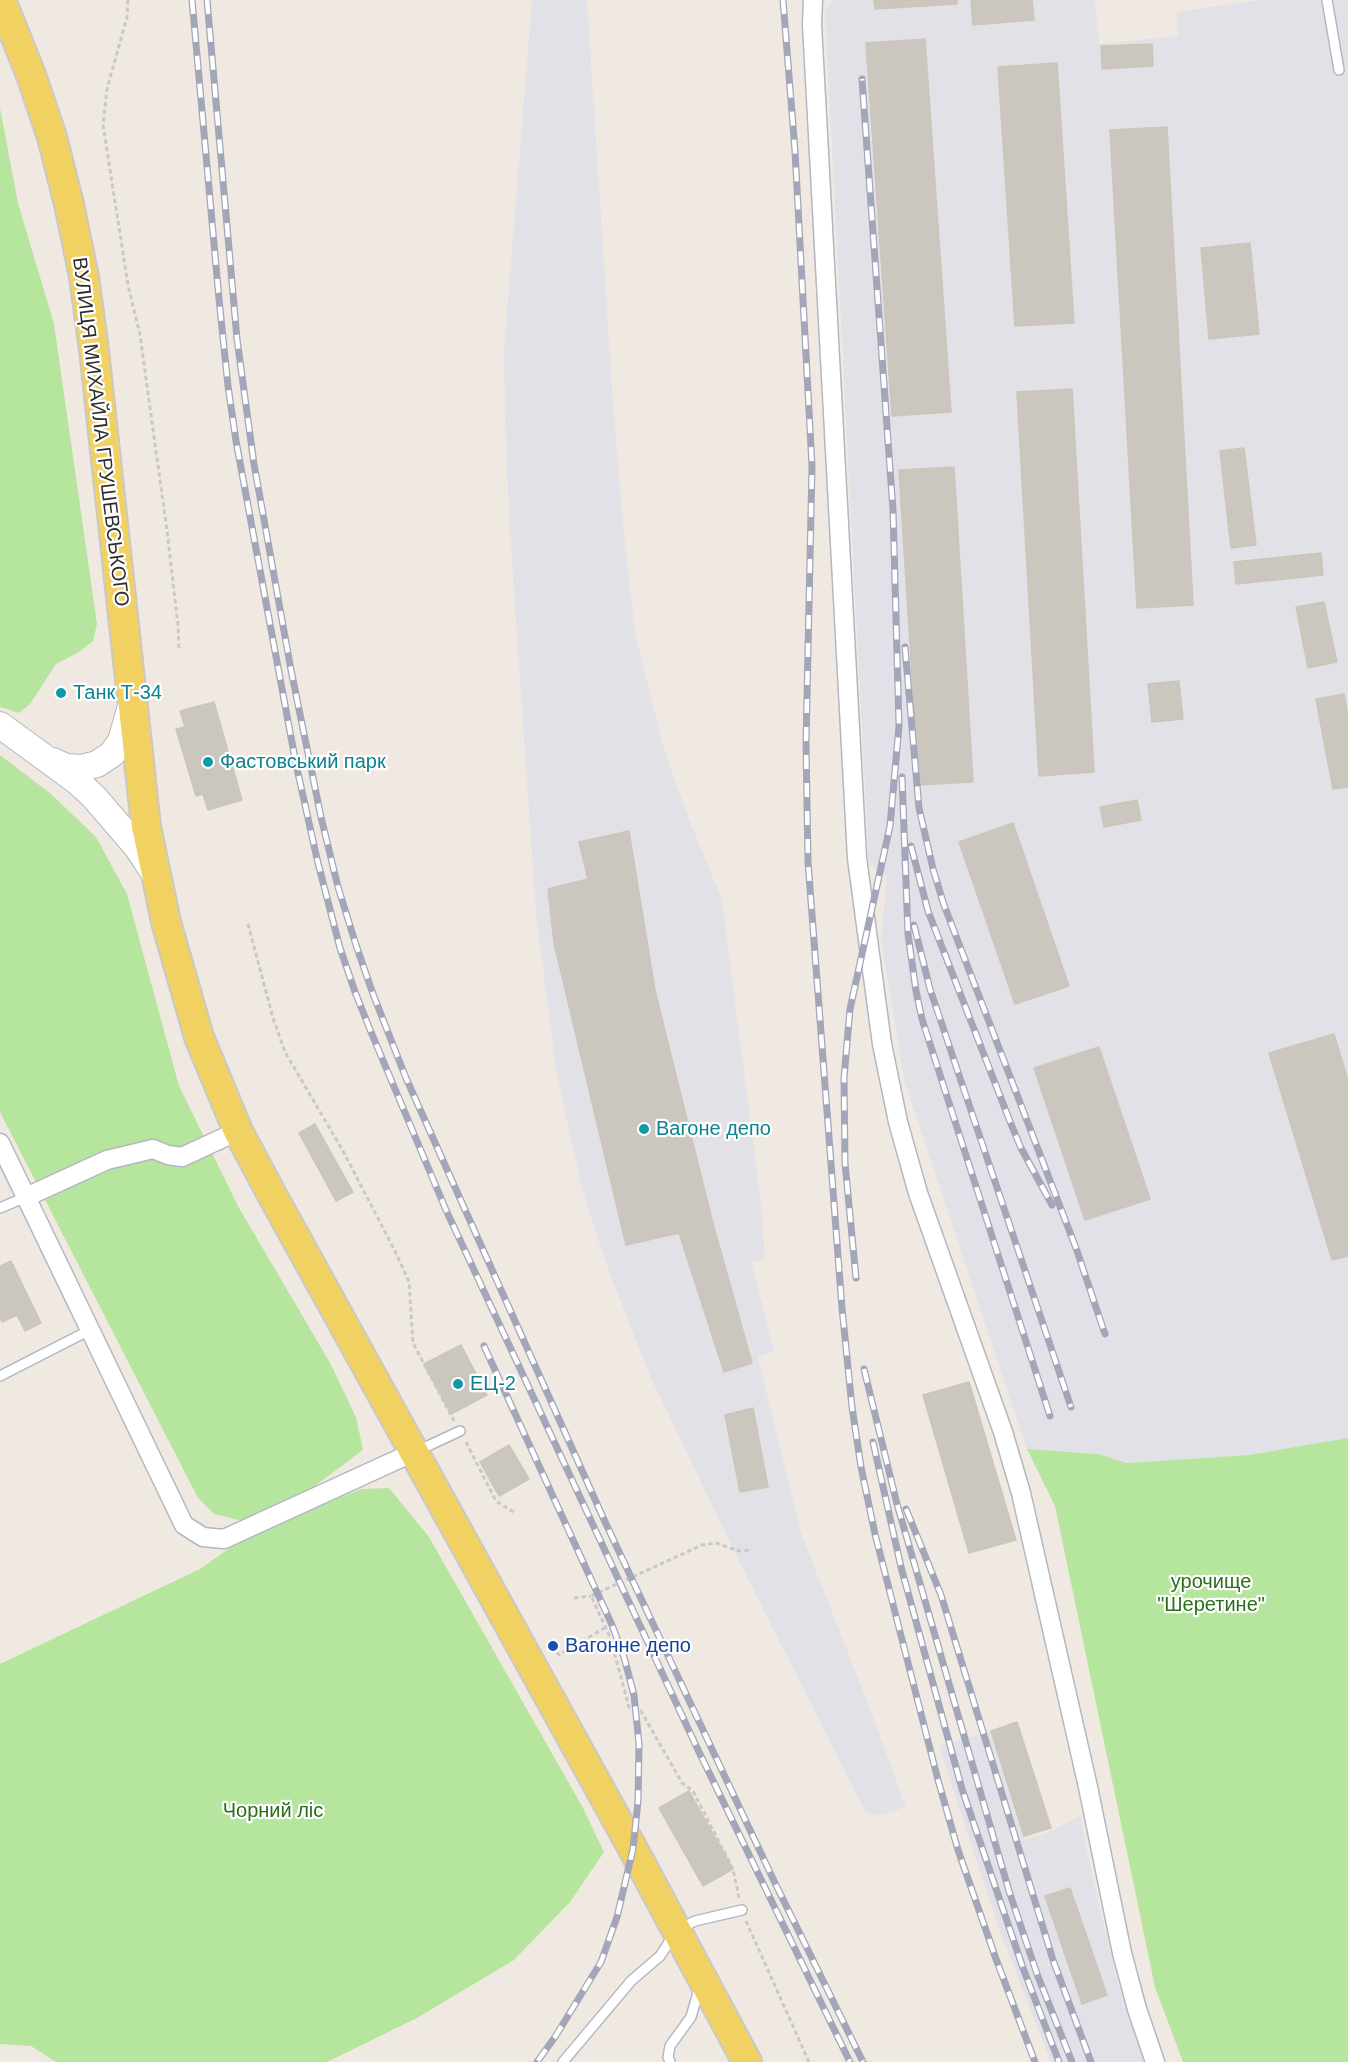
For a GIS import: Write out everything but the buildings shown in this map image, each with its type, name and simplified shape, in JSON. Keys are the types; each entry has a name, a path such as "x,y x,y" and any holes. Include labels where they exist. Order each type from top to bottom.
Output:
{"main road":[{"name":"ВУЛИЦЯ МИХАЙЛА ГРУШЕВСЬКОГО","path":"1,0 31,75 52,137 84,277 108,472 146,826 171,944 199,1037 238,1131 677,1930 747,2062"}],"street":[{"path":"813,0 812,24 857,858 882,1044 898,1122 918,1193 1003,1432 1021,1493 1088,1787 1122,1953 1137,2009 1155,2062"},
{"path":"45,758 66,767 81,768 97,764 112,754 121,741 132,703"},
{"path":"0,724 94,796 137,847 155,875"},
{"path":"26,1197 107,1160 153,1149 182,1157 238,1131"},
{"path":"0,1143 184,1525 203,1538 224,1539 414,1452"}],"lane":[{"path":"1327,0 1339,70"},
{"path":"0,1209 26,1197"},
{"path":"0,1376 90,1330"},
{"path":"414,1452 460,1431"},
{"path":"563,2062 631,1981 660,1956 677,1930 695,1921 742,1910"},
{"path":"670,2062 668,2057 670,2046 691,2017 697,2001 701,1975"}],"path":[{"path":"128,0 127,17 107,89 103,124 128,285 140,335 167,531 179,651"},
{"path":"248,924 273,1018 285,1052 343,1151 409,1282 413,1343 496,1501 515,1513"},
{"path":"574,1598 591,1596 702,1545 716,1543 739,1551 749,1550"},
{"path":"591,1596 606,1627 629,1707 641,1711 682,1783 693,1791 733,1869 742,1910 810,2062"},
{"path":"553,1646 559,1655 606,1627"}],"shaded area":[{"path":"532,0 587,0 613,405 635,633 664,749 688,817 722,900 761,1204 765,1259 751,1262 774,1350 758,1357 801,1533 906,1807 881,1815 866,1813 738,1559 650,1376 596,1234 581,1184 556,1071 536,913 510,533 505,420 504,349"},
{"path":"833,0 1095,0 1099,44 1178,36 1177,12 1260,0 1348,0 1348,1438 1249,1455 1127,1463 1098,1454 1027,1449 904,1079 881,940 887,875 869,865 825,12"},
{"path":"991,1731 1025,1840 1047,1833 1080,1816 1118,1983 1145,2062 1051,2062 1001,1934 939,1746"}],"green space":[{"path":"0,108 18,203 54,324 97,624 93,641 79,652 56,664 30,704 19,713 0,707"},
{"name":"Чорний ліс","path":"0,755 51,794 96,837 127,894 179,1086 238,1206 330,1363 356,1417 363,1450 308,1491 315,1507 362,1489 389,1488 429,1537 583,1808 604,1852 570,1902 514,1960 417,2018 327,2062 56,2062 31,2046 0,2044 0,1664 200,1569 251,1533 243,1521 214,1514 198,1498 0,1112"},
{"name":"урочище \"Шеретине\"","path":"1348,1438 1348,2062 1183,2062 1155,1987 1055,1506 1027,1449 1098,1454 1127,1463 1249,1455"}],"railway":[{"path":"192,0 219,299 236,441 296,764 340,948 371,1032 446,1210 699,1752 850,2062"},
{"path":"207,0 237,339 254,464 291,670 321,817 338,887 356,945 406,1078 606,1524 775,1883 863,2062"},
{"path":"783,0 795,151 812,466 806,743 808,862 842,1308 852,1407 861,1467 875,1534 938,1780 958,1850 1035,2062"},
{"path":"856,1278 845,1163 844,1078 850,1009 890,826 899,726 893,510 862,79"},
{"path":"905,647 919,808 933,869 944,905 1076,1248 1105,1334"},
{"path":"902,777 908,934 922,1019 1050,1416"},
{"path":"911,846 928,911 1011,1124 1021,1148 1052,1205"},
{"path":"914,925 930,989 1071,1407"},
{"path":"484,1346 612,1625 624,1657 634,1695 639,1744 638,1801 633,1849 617,1917 601,1962 537,2062"},
{"path":"864,1369 897,1504 1009,1891 1037,1974 1072,2062"},
{"path":"873,1442 901,1567 962,1789 1023,1968 1059,2062"},
{"path":"906,1509 941,1595 1053,1960 1091,2062"}],"place":[{"name":"Танк Т-34","path":"61,693"},
{"name":"Фастовський парк","path":"208,762"},
{"name":"Вагоне депо","path":"644,1129"},
{"name":"ЕЦ-2","path":"458,1384"},
{"name":"Вагонне депо","path":"553,1646"}]}
